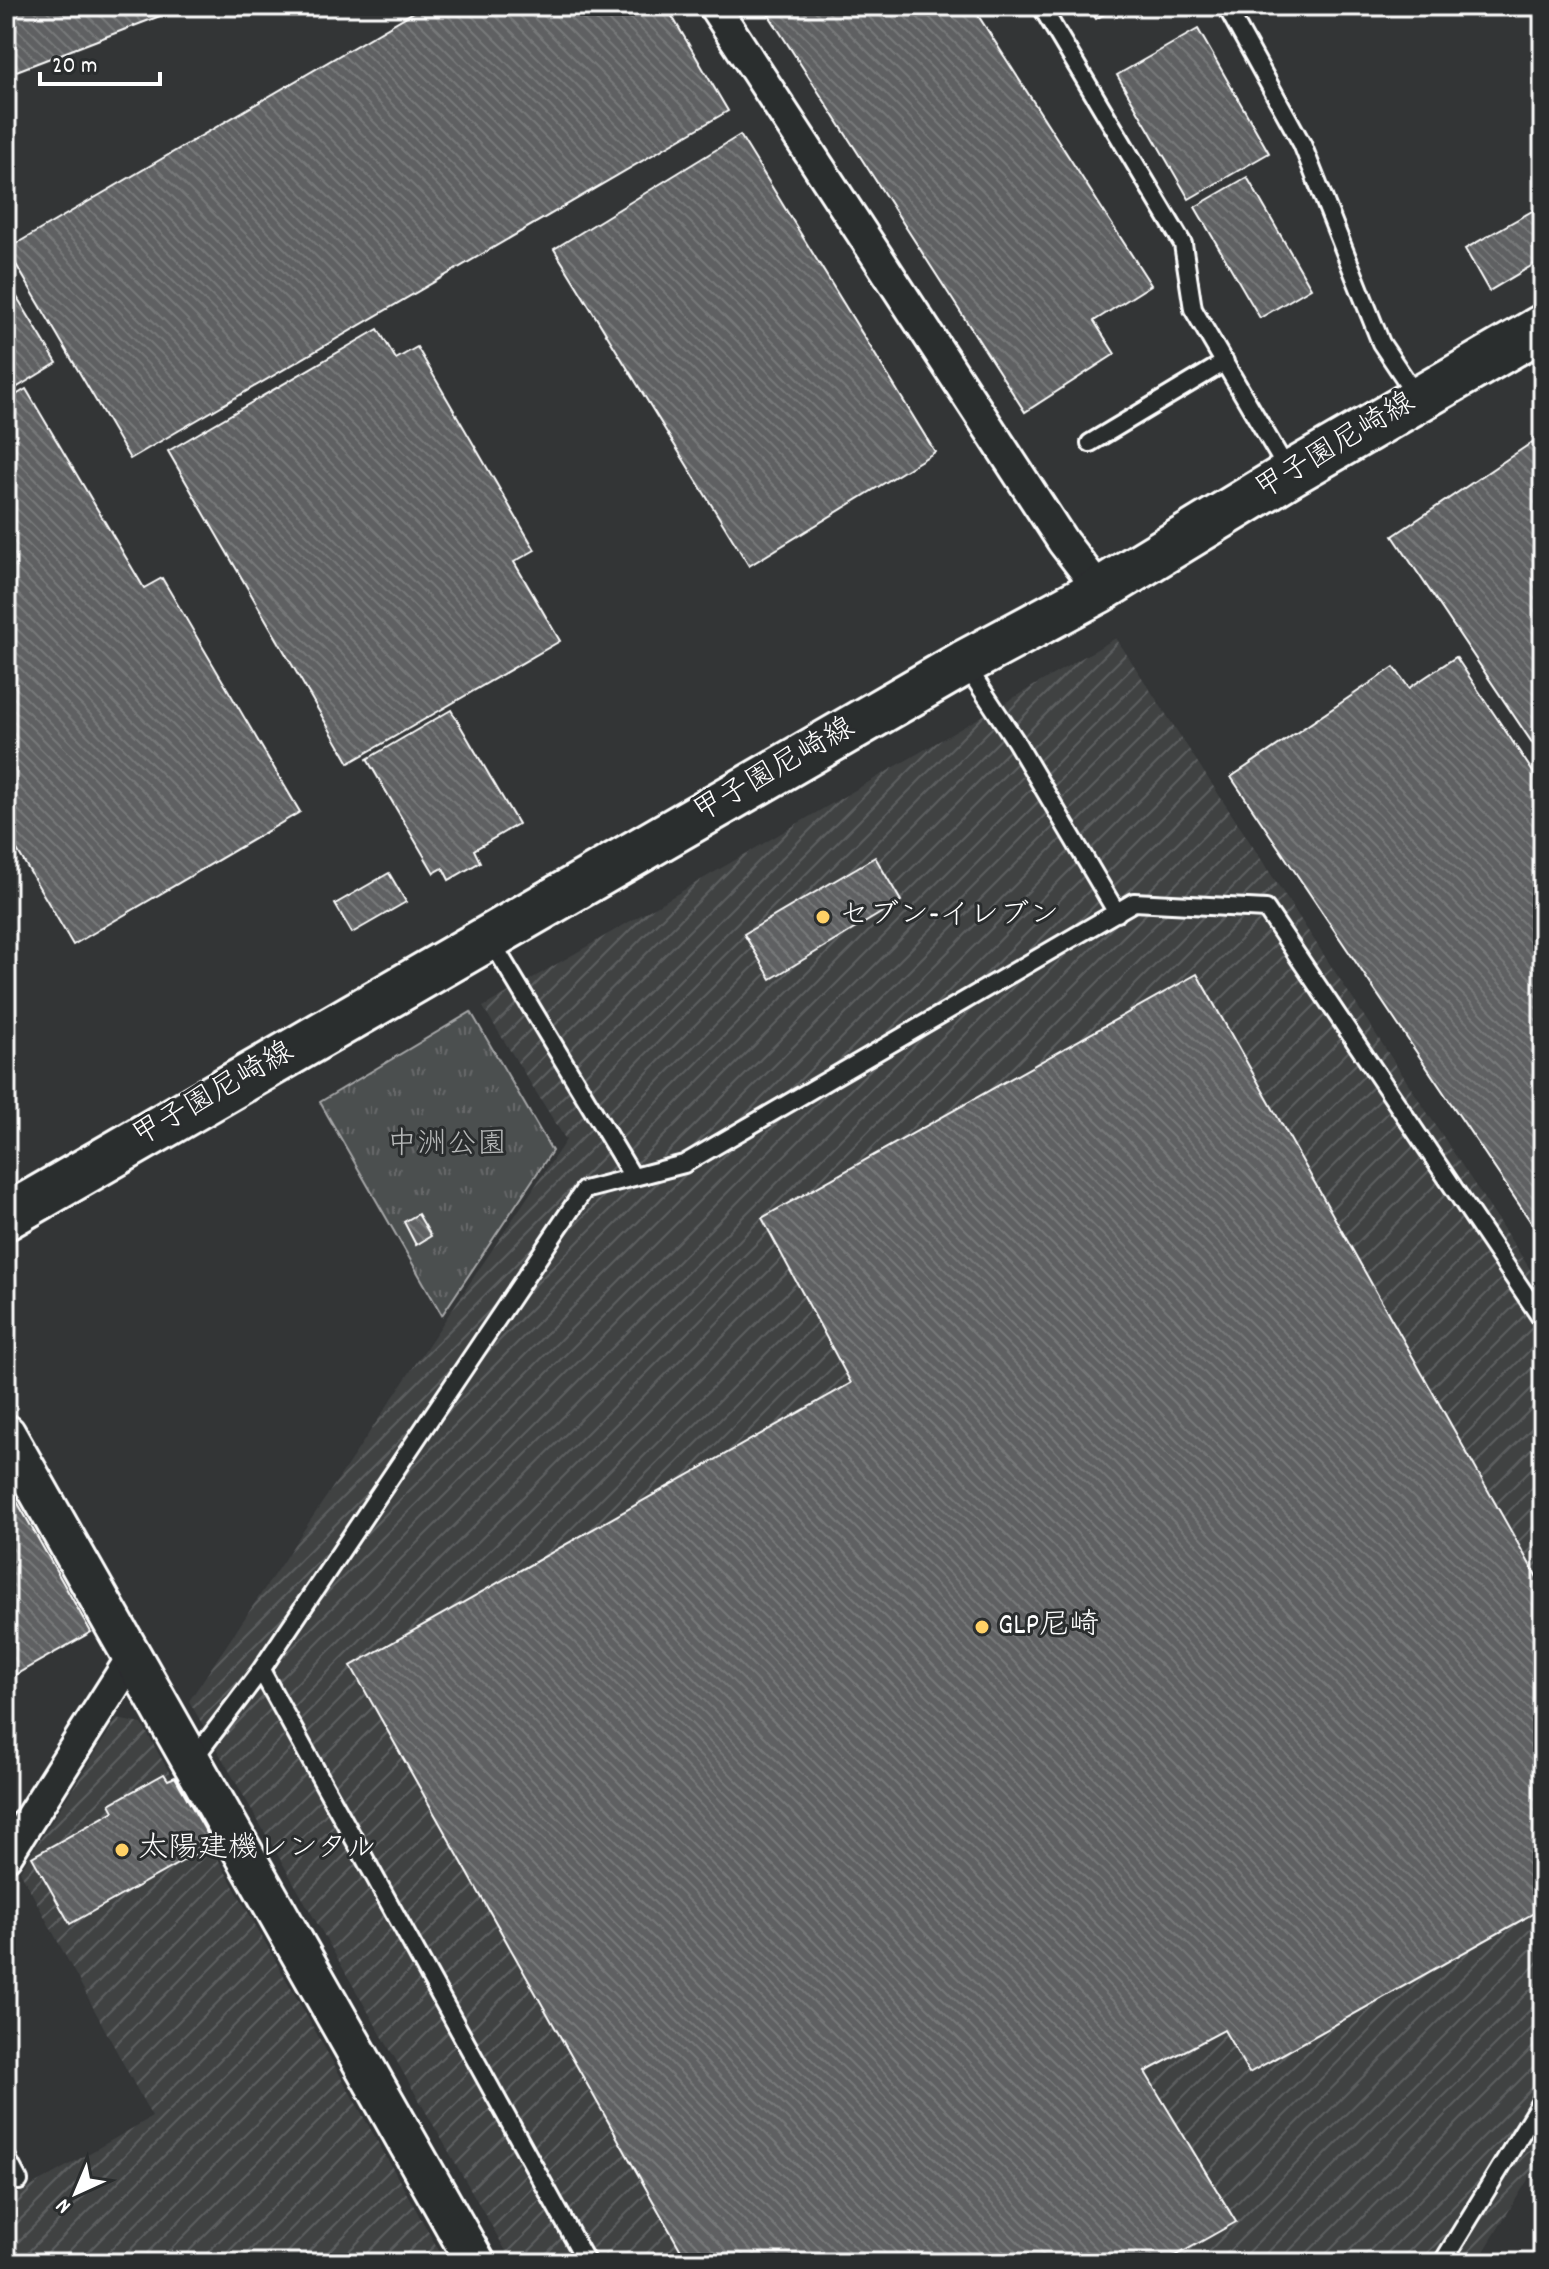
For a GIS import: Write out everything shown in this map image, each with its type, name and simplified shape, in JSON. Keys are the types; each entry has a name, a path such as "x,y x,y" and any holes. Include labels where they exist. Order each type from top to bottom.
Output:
{"main road":[{"name":"甲子園尼崎線","path":"6,1217 964,663 1100,590 1290,474 1543,327"}],"street":[{"path":"714,6 1063,542 1100,590"},
{"path":"6,1434 476,2263"},
{"path":"6,1856 133,1656"}],"lane":[{"path":"1041,6 1183,244 1193,309 1290,474"},
{"path":"1226,6 1302,144 1381,343 1418,399"},
{"path":"1090,443 1225,362"},
{"path":"964,663 1015,740 1117,913"},
{"path":"192,1761 261,1670 584,1190 684,1164 1134,902 1266,909 1543,1321"},
{"path":"489,937 633,1177"},
{"path":"261,1670 587,2263"},
{"path":"1442,2263 1543,2098"},
{"path":"6,2156 19,2181"}],"shaded area":[{"name":"GLP尼崎","path":"1116,638 1543,1289 1543,2155 1477,2263 513,2263 189,1701 566,1140 483,1007"},
{"path":"117,1719 142,1724 446,2263 6,2263 6,2201 152,2117 20,1871"}],"green space":[{"name":"中洲公園","path":"471,1012 552,1151 442,1315 320,1102"}],"building":[{"path":"6,6 186,6 6,75"},
{"path":"424,6 666,6 728,111 130,459 7,249"},
{"path":"763,6 972,6 1151,285 1094,321 1115,354 1025,412"},
{"path":"1088,6 1118,6 1096,19"},
{"path":"1198,29 1269,153 1189,199 1117,75"},
{"path":"740,135 935,452 749,566 554,249"},
{"path":"1247,177 1311,288 1260,318 1195,207"},
{"path":"1534,210 1543,225 1543,259 1489,291 1465,249"},
{"path":"6,279 57,363 6,394"},
{"path":"378,329 396,359 417,347 535,550 514,562 560,641 349,763 168,451"},
{"path":"26,389 144,588 162,578 300,812 73,945 6,831 6,401"},
{"path":"1543,435 1543,759 1393,536"},
{"path":"1456,657 1543,787 1543,1240 1231,777 1394,667 1409,688"},
{"path":"451,710 518,824 474,850 480,862 449,880 443,868 434,873 367,759"},
{"name":"セブン-イレブン","path":"875,857 901,901 771,979 744,934"},
{"path":"389,873 406,902 352,933 335,904"},
{"name":"GLP尼崎","path":"1197,974 1543,1588 1543,1908 1249,2073 1224,2030 1145,2072 1236,2222 1163,2263 688,2263 351,1666 851,1383 762,1218"},
{"path":"418,1214 431,1236 416,1245 404,1222"},
{"path":"6,1482 91,1632 6,1680"},
{"name":"太陽建機レンタル","path":"164,1774 168,1780 175,1777 213,1844 70,1924 32,1857 114,1811 110,1804"}],"place":[{"name":"セブン-イレブン","path":"823,917"},
{"name":"GLP尼崎","path":"982,1627"},
{"name":"太陽建機レンタル","path":"122,1850"}]}
